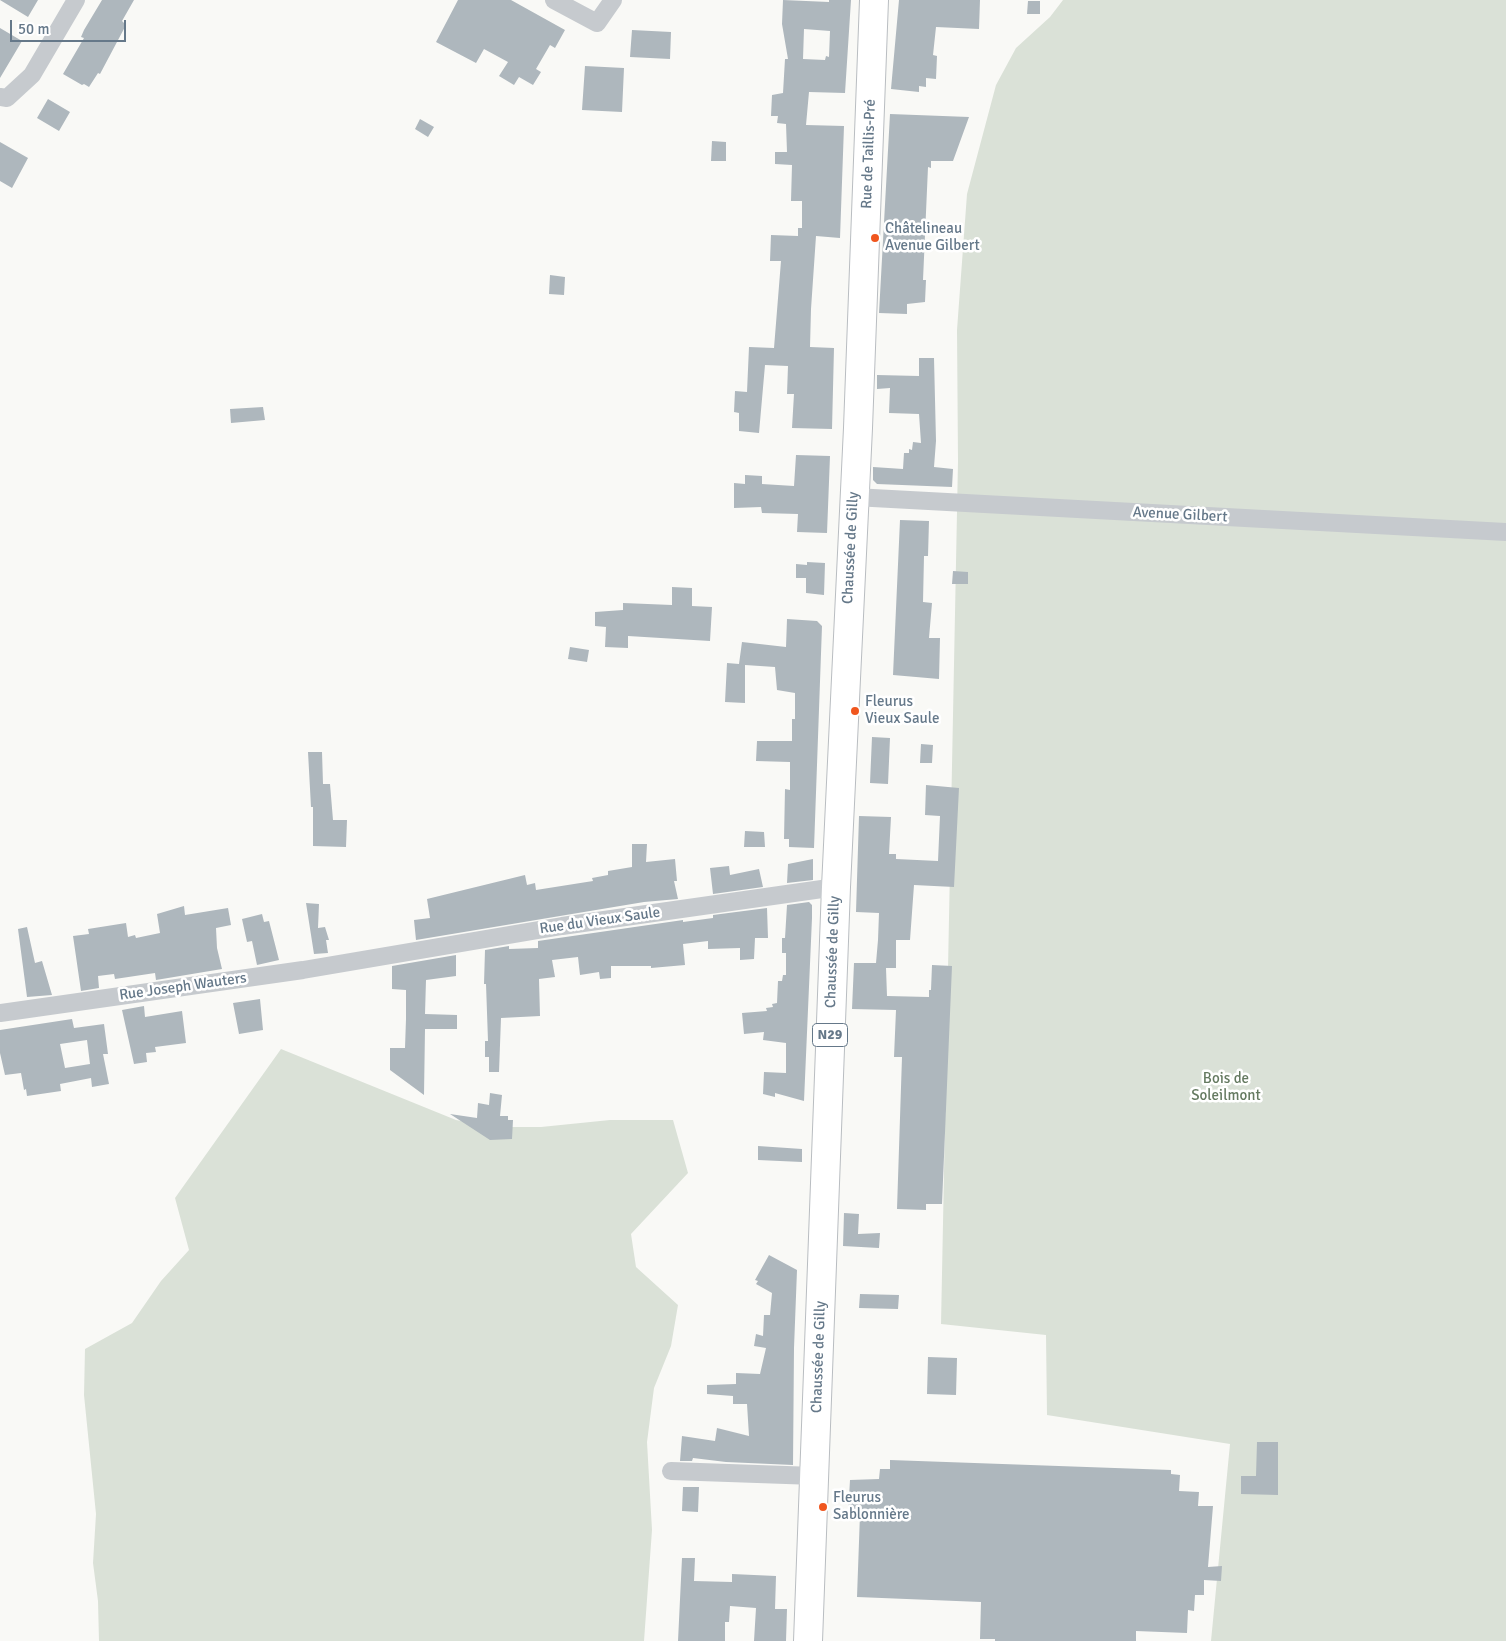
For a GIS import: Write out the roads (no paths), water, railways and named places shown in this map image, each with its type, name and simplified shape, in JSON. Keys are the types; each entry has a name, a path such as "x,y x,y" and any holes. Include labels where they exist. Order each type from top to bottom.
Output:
{"main road":[{"name":"Rue de Taillis-Pré","path":"858,428 874,0"},
{"name":"Chaussée de Gilly","path":"808,1641 836,887 858,428"}],"street":[{"path":"0,97 8,98 32,75 76,0"},
{"path":"554,0 597,23 613,0"},
{"name":"Avenue Gilbert","path":"854,497 1506,532"},
{"name":"Rue du Vieux Saule","path":"365,959 572,925 836,887"},
{"name":"Rue Joseph Wauters","path":"4,1010 302,970 365,959"},
{"path":"671,1471 815,1476"}],"place":[{"name":"Châtelineau Avenue Gilbert","path":"875,238"},
{"name":"Fleurus Vieux Saule","path":"855,711"},
{"name":"Fleurus Sablonnière","path":"823,1507"}],"park label":[{"name":"Bois de Soleilmont","path":"1226,1088"}]}
